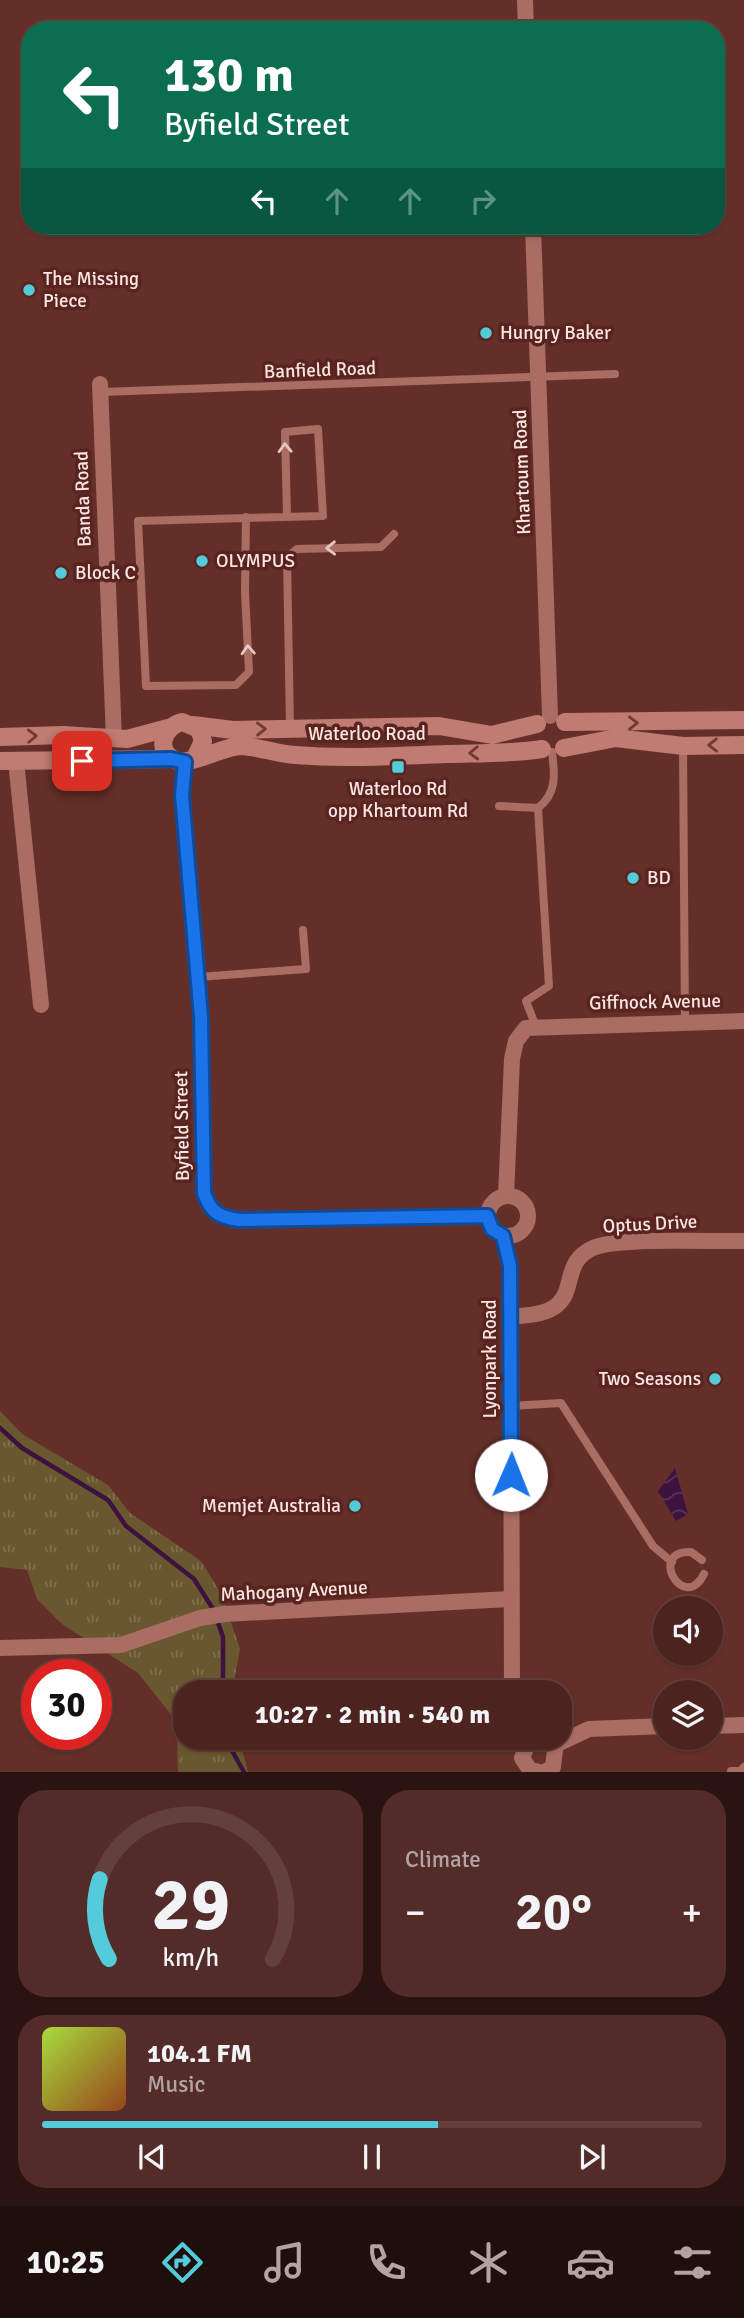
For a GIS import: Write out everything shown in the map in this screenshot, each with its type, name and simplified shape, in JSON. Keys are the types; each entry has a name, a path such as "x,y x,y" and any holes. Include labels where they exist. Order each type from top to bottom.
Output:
{"street":[{"path":"525,0 526,21"},
{"name":"Khartoum Road","path":"533,235 551,721"},
{"name":"Banda Road","path":"100,388 114,739"},
{"name":"Waterloo Road","path":"193,724 233,730 439,726 492,735 551,721 744,720"},
{"path":"551,721 570,733 553,750 535,740 551,721"},
{"path":"0,737 142,737 182,722 193,724 203,741 184,760 163,747 168,728"},
{"name":"Waterloo Road","path":"8,761 184,760 243,746 292,755 321,756 553,750 616,738 683,746 744,744"},
{"name":"Byfield Street","path":"184,760 182,795 203,1063 204,1193 209,1208 220,1217 239,1220 487,1216"},
{"path":"8,761 41,1005"},
{"name":"Giffnock Avenue","path":"536,1027 744,1021"},
{"path":"506,1196 512,1059 516,1041 526,1028 536,1027"},
{"path":"506,1196 524,1204 528,1217 523,1230 503,1236 492,1229 487,1216 495,1200 506,1196"},
{"name":"Lyonpark Road","path":"503,1236 510,1266 511,1316 512,1680"},
{"name":"Optus Drive","path":"511,1316 534,1316 554,1308 567,1295 578,1258 593,1248 620,1243 744,1241"},
{"name":"Mahogany Avenue","path":"0,1648 121,1645 200,1618 511,1599"},
{"path":"723,1726 744,1725"},
{"path":"572,1738 589,1730 653,1727"},
{"path":"524,1750 522,1758 530,1770 546,1772 556,1757 554,1750"}],"lane":[{"name":"Banfield Road","path":"100,388 615,374"},
{"path":"246,517 245,592 249,672 236,685 146,686 138,521 246,517 323,516 318,429 285,432 287,516"},
{"path":"290,728 287,557 297,549 381,547 394,534"},
{"path":"683,746 685,1023"},
{"path":"499,806 538,808 549,800 554,785 553,750"},
{"path":"536,1027 526,1001 549,986 538,808"},
{"path":"198,977 306,969 303,930"},
{"path":"511,1406 561,1403 653,1546 672,1562 672,1577 680,1585 697,1584 704,1574"},
{"path":"672,1562 685,1552 702,1560"},
{"path":"732,1771 740,1771 744,1767"}],"green space":[{"path":"0,1411 22,1434 108,1485 130,1513 201,1561 222,1595 240,1649 234,1680 173,1680 173,1717 138,1673 62,1624 37,1599 27,1570 0,1567"},
{"path":"178,1750 242,1750 248,1772 178,1772"}],"water":[{"path":"675,1468 688,1514 676,1521 658,1491"}],"waterway":[{"path":"0,1428 22,1448 108,1500 126,1526 194,1579 215,1612"},
{"path":"217,1620 223,1637 223,1680"},
{"path":"232,1750 244,1772"}],"place":[{"name":"The Missing Piece","path":"29,290"},
{"name":"Hungry Baker","path":"486,333"},
{"name":"OLYMPUS","path":"202,561"},
{"name":"Block C","path":"61,573"},
{"name":"Waterloo Rd opp Khartoum Rd","path":"398,767"},
{"name":"BD","path":"633,878"},
{"name":"Two Seasons","path":"715,1379"},
{"name":"Memjet Australia","path":"355,1506"}],"route":[{"path":"82,761 171,759 185,762 182,795 201,1017 204,1193 209,1208 220,1217 239,1220 487,1216 492,1229 503,1236 510,1266 511,1475"}]}
